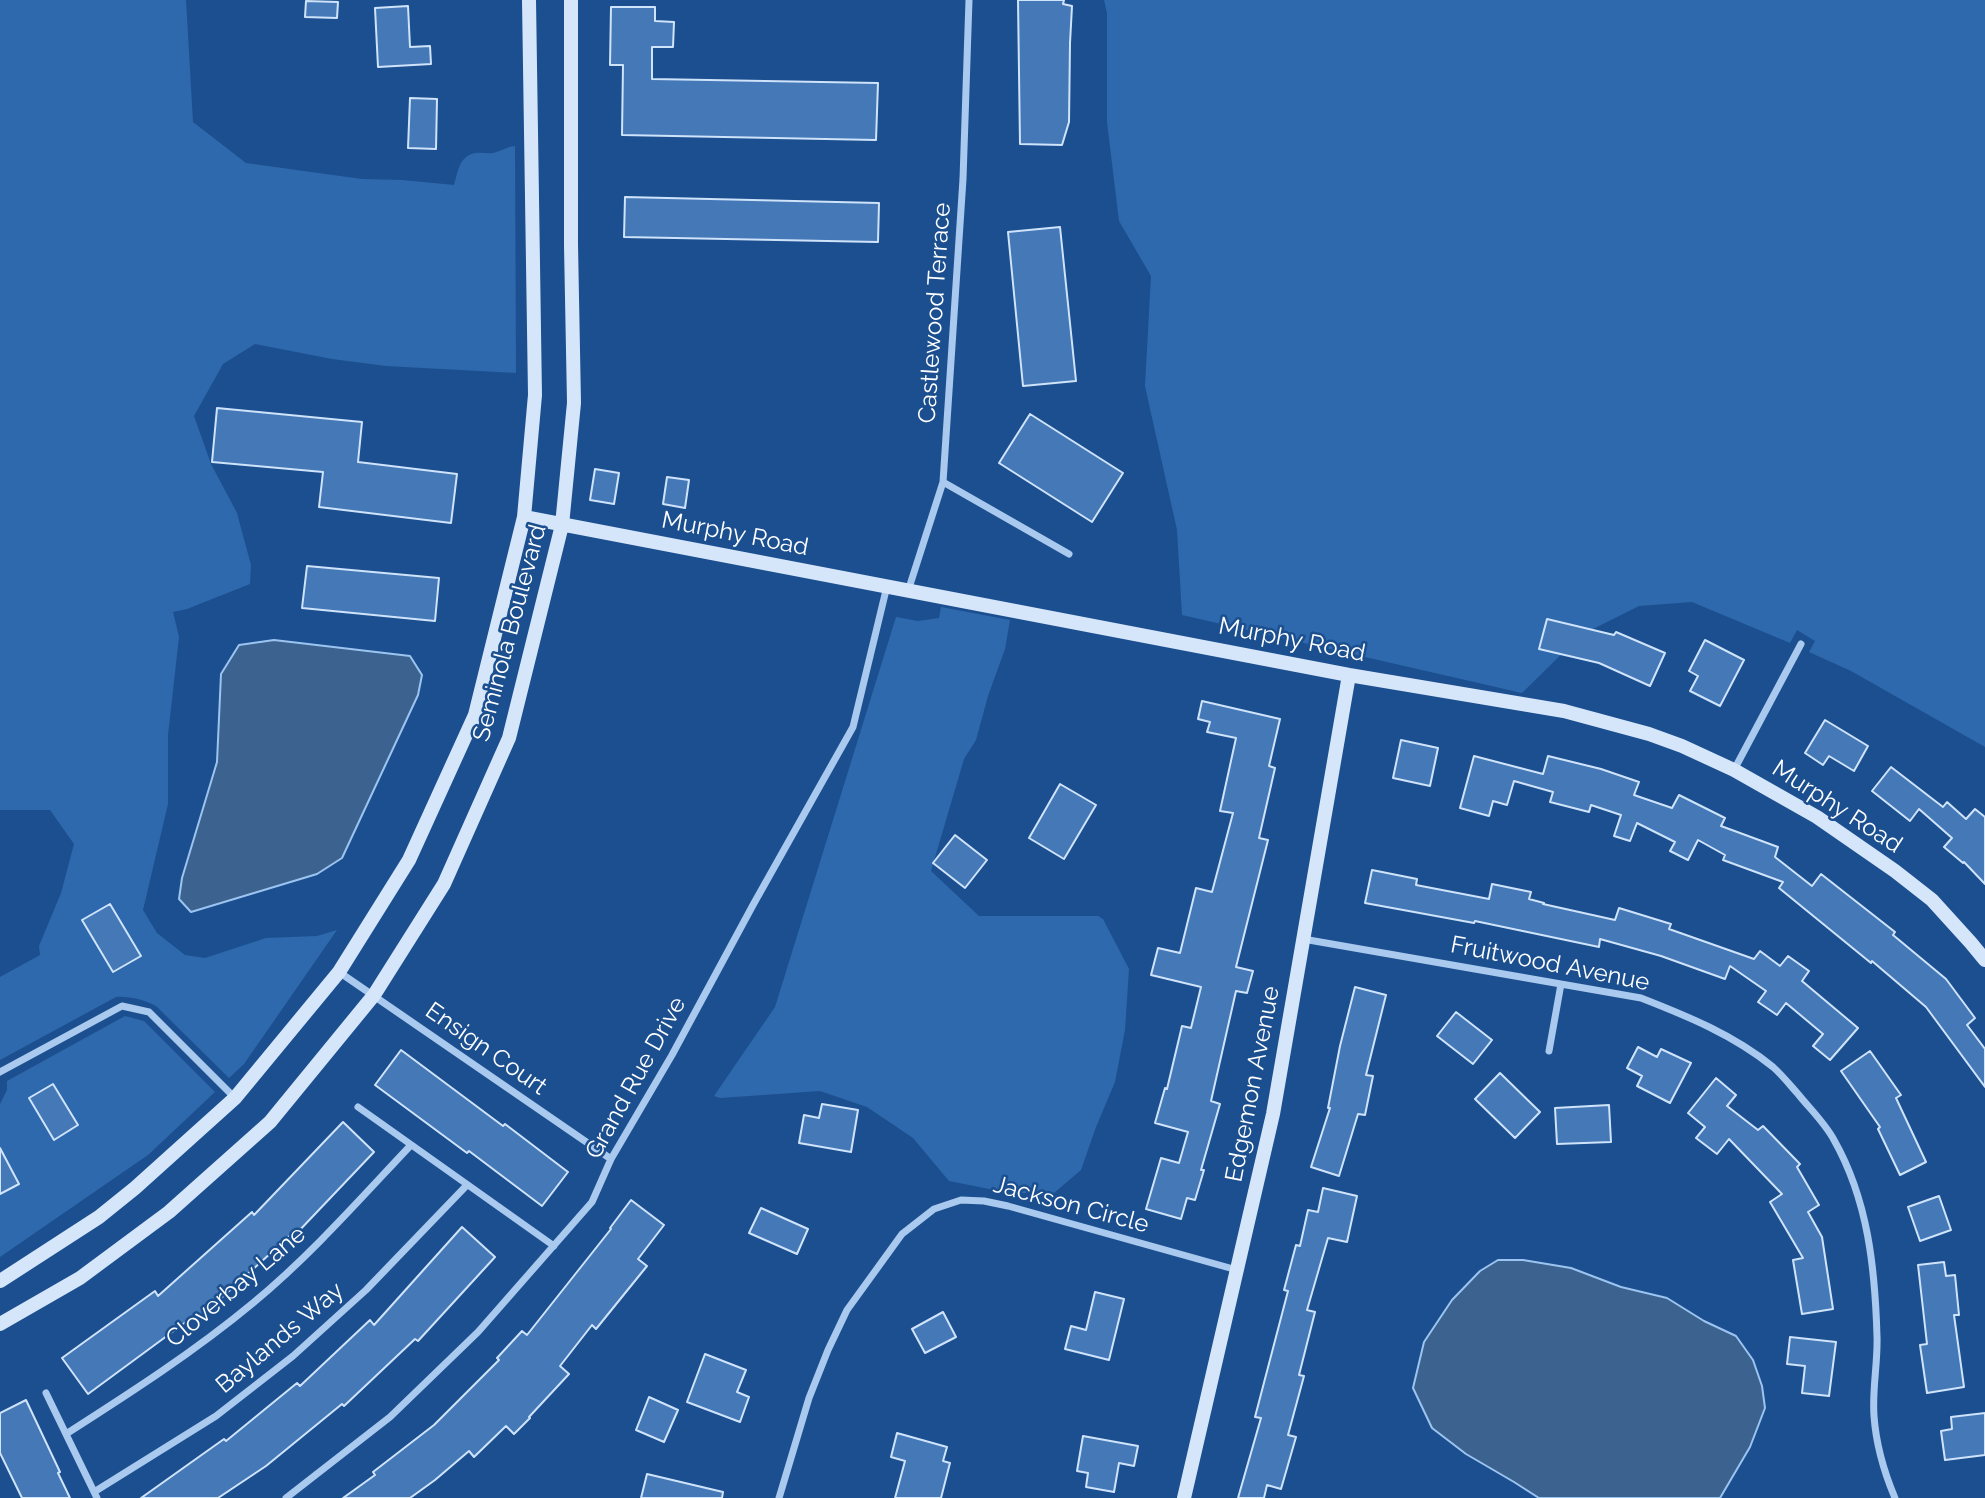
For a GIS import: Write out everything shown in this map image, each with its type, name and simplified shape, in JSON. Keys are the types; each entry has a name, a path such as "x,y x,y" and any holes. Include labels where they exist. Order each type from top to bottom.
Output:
{"main road":[{"name":"Seminola Boulevard","path":"0,1281 99,1217 235,1098 339,972 410,860 475,715 524,517 535,395 529,0"},
{"name":"Seminola Boulevard","path":"0,1324 80,1278 169,1212 270,1122 374,995 444,884 509,738 562,525 574,403 571,0"},
{"name":"Murphy Road","path":"524,517 1349,675 1564,711 1650,734 1734,770 1817,817 1895,871 1932,901 1985,960"},
{"name":"Edgemon Avenue","path":"1184,1498 1273,1114 1349,675"}],"street":[{"name":"Castlewood Terrace","path":"908,590 943,482 963,179 969,0"},
{"path":"943,482 1069,554"},
{"name":"Grand Rue Drive","path":"286,1498 390,1417 478,1332 592,1202 611,1159 672,1055 853,727 887,586"},
{"path":"1734,770 1801,644"},
{"name":"Fruitwood Avenue","path":"1303,939 1641,998 1689,1017 1728,1037 1773,1067 1834,1139 1859,1195 1870,1241 1874,1278 1878,1339 1874,1415 1883,1468 1895,1498"},
{"name":"Ensign Court","path":"339,972 611,1159"},
{"path":"1549,1051 1561,984"},
{"path":"0,1072 122,1006 149,1012 235,1098"},
{"path":"358,1107 554,1247"},
{"name":"Cloverbay Lane","path":"66,1434 177,1362 254,1303 325,1237 411,1145"},
{"name":"Baylands Way","path":"95,1495 216,1416 293,1356 366,1290 467,1185"},
{"name":"Jackson Circle","path":"779,1498 809,1398 847,1310 902,1234 934,1209 961,1200 984,1201 1238,1270"},
{"path":"46,1393 95,1495"}],"shaded area":[{"path":"0,0 186,0 193,122 246,163 362,179 454,185 460,165 466,157 515,146 516,373 386,366 255,344 223,364 194,416 211,464 237,513 251,565 250,584 173,612 179,637 168,735 168,804 143,910 157,933 185,955 205,958 266,938 317,936 337,930 244,1064 229,1078 156,1006 126,997 116,997 0,1060 0,977 40,955 39,946 61,893 74,844 50,810 0,810"},
{"path":"1104,0 1985,0 1985,747 1851,671 1809,652 1815,641 1797,630 1790,643 1692,602 1639,606 1581,635 1522,693 1182,615 1177,530 1145,386 1151,276 1119,221 1107,122 1107,13"},
{"path":"941,607 1010,620 1005,649 976,740 964,759 931,871 979,916 1098,916 1103,919 1129,969 1125,1030 1115,1082 1081,1170 1054,1193 1009,1193 949,1181 913,1138 867,1107 820,1091 720,1098 714,1096 775,1007 896,617 918,621 939,618"},
{"path":"274,640 410,656 422,675 418,695 342,858 317,874 191,912 179,899 182,878 217,762 221,674 239,645"},
{"path":"125,1016 144,1021 215,1092 148,1155 0,1257 0,1104 7,1090 7,1081"},
{"path":"1498,1260 1523,1260 1571,1268 1621,1287 1667,1298 1704,1321 1736,1336 1753,1360 1762,1386 1765,1408 1750,1447 1720,1498 1539,1498 1466,1454 1432,1428 1413,1388 1424,1342 1452,1300 1480,1271"}],"building":[{"path":"1018,0 1064,0 1063,4 1072,6 1069,122 1062,145 1020,144"},
{"path":"306,1 338,2 337,18 305,17"},
{"path":"408,6 410,47 430,46 431,64 378,67 375,8"},
{"path":"611,7 655,7 655,21 674,22 673,47 652,47 652,79 878,83 876,140 622,135 623,65 610,65"},
{"path":"410,98 437,99 436,149 408,148"},
{"path":"625,197 879,203 878,242 624,237"},
{"path":"1060,227 1076,381 1023,386 1008,232"},
{"path":"217,408 362,422 358,462 457,474 451,523 319,507 323,472 212,462"},
{"path":"1030,414 1123,473 1092,522 999,463"},
{"path":"595,469 619,473 614,504 590,500"},
{"path":"667,477 689,480 685,508 663,504"},
{"path":"307,566 439,578 435,621 302,608"},
{"path":"1547,619 1614,635 1616,632 1665,653 1650,686 1599,663 1539,649"},
{"path":"1705,640 1744,660 1720,706 1690,691 1698,676 1689,671"},
{"path":"1202,701 1280,719 1269,766 1275,768 1259,838 1268,840 1236,967 1253,971 1247,993 1236,991 1211,1101 1220,1104 1195,1200 1187,1198 1181,1219 1146,1209 1161,1158 1179,1163 1188,1132 1155,1123 1165,1088 1167,1089 1182,1026 1191,1028 1201,987 1151,975 1158,948 1180,953 1196,888 1212,892 1233,813 1220,811 1236,738 1207,732 1210,722 1198,719"},
{"path":"1825,720 1868,746 1854,771 1829,756 1823,765 1805,753"},
{"path":"1401,740 1438,748 1430,786 1393,778"},
{"path":"1474,756 1543,774 1548,756 1601,769 1639,782 1634,795 1672,808 1679,795 1725,818 1721,826 1778,847 1775,857 1812,886 1821,874 1895,932 1893,935 1946,979 1975,1018 1967,1025 1985,1049 1985,1087 1926,1007 1779,888 1783,882 1723,860 1725,855 1698,840 1688,860 1670,851 1675,842 1637,823 1630,841 1614,836 1621,815 1591,805 1589,812 1550,802 1553,792 1514,781 1507,805 1493,801 1489,816 1460,808"},
{"path":"1891,767 1943,807 1947,802 1966,819 1975,809 1985,817 1985,884 1964,862 1944,847 1952,838 1919,809 1910,821 1872,791"},
{"path":"1060,784 1096,805 1064,859 1029,838"},
{"path":"955,835 987,860 965,888 933,863"},
{"path":"1372,870 1417,879 1416,885 1489,899 1492,884 1531,892 1529,899 1543,904 1615,920 1619,908 1671,924 1669,929 1754,959 1760,951 1780,966 1788,956 1809,971 1802,981 1858,1028 1830,1060 1813,1046 1823,1034 1786,1003 1777,1015 1758,1002 1766,991 1730,966 1725,979 1661,956 1600,939 1599,947 1475,921 1474,923 1365,903"},
{"path":"110,904 141,956 113,972 82,920"},
{"path":"1355,987 1386,995 1366,1075 1373,1076 1365,1115 1358,1114 1339,1176 1311,1167 1330,1108 1340,1046"},
{"path":"1456,1012 1492,1040 1473,1064 1437,1036"},
{"path":"1638,1047 1657,1057 1661,1049 1691,1063 1670,1103 1637,1086 1642,1076 1627,1068"},
{"path":"401,1050 568,1172 542,1206 375,1085"},
{"path":"1870,1051 1901,1095 1896,1098 1926,1162 1900,1175 1878,1129 1880,1127 1841,1071"},
{"path":"1500,1073 1540,1112 1515,1138 1475,1099"},
{"path":"1716,1078 1736,1095 1727,1106 1758,1130 1763,1126 1800,1164 1797,1167 1819,1205 1808,1212 1822,1237 1833,1309 1802,1314 1793,1260 1803,1258 1770,1202 1782,1194 1729,1139 1717,1154 1696,1138 1705,1127 1688,1113"},
{"path":"53,1084 78,1125 54,1140 29,1098"},
{"path":"822,1104 858,1110 851,1152 799,1143 804,1115 819,1118"},
{"path":"1609,1105 1611,1142 1557,1144 1555,1108"},
{"path":"343,1122 374,1152 296,1234 294,1232 197,1320 194,1316 88,1394 62,1358 155,1291 158,1296 252,1212 254,1215"},
{"path":"0,1148 19,1184 0,1194"},
{"path":"1323,1188 1357,1196 1347,1242 1328,1238 1307,1310 1315,1312 1299,1375 1304,1376 1288,1435 1296,1437 1281,1489 1267,1485 1264,1498 1238,1498 1261,1418 1255,1417 1288,1291 1284,1290 1296,1245 1300,1246 1308,1210 1318,1212"},
{"path":"1939,1196 1951,1230 1920,1241 1908,1207"},
{"path":"631,1200 664,1225 638,1259 647,1266 596,1329 592,1325 560,1366 569,1374 530,1418 514,1434 506,1426 474,1457 469,1451 410,1498 343,1498 434,1425 499,1360 497,1358 522,1331 527,1335"},
{"path":"761,1208 808,1229 797,1254 749,1233"},
{"path":"462,1227 495,1257 418,1341 415,1339 344,1406 342,1404 266,1466 218,1498 141,1498 224,1439 226,1441 297,1383 300,1386 370,1320 374,1325"},
{"path":"1944,1262 1946,1276 1955,1275 1959,1315 1954,1315 1964,1387 1927,1393 1920,1345 1927,1344 1918,1265"},
{"path":"1095,1292 1124,1299 1109,1360 1065,1349 1071,1326 1086,1330"},
{"path":"943,1312 956,1337 925,1353 912,1329"},
{"path":"1790,1337 1836,1342 1829,1396 1802,1393 1805,1366 1787,1364"},
{"path":"705,1354 746,1370 737,1392 749,1397 740,1422 687,1402"},
{"path":"649,1397 678,1410 664,1442 636,1430"},
{"path":"26,1400 70,1498 22,1498 0,1453 0,1413"},
{"path":"1985,1413 1985,1455 1945,1460 1941,1431 1952,1429 1951,1417"},
{"path":"897,1433 947,1447 943,1461 950,1463 941,1498 895,1498 905,1461 891,1457"},
{"path":"1083,1436 1138,1446 1134,1466 1119,1463 1114,1492 1086,1487 1088,1473 1077,1471"},
{"path":"647,1474 723,1492 722,1498 641,1498"}]}
